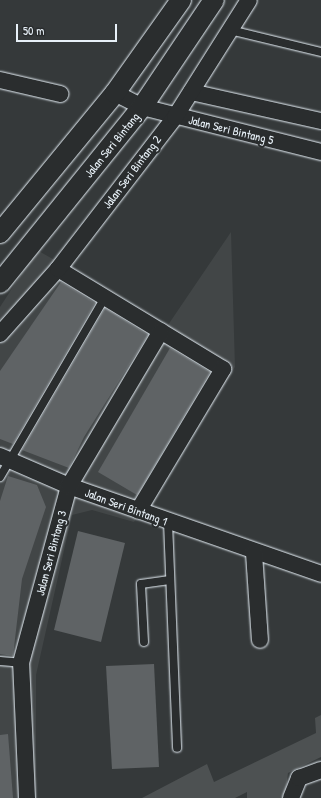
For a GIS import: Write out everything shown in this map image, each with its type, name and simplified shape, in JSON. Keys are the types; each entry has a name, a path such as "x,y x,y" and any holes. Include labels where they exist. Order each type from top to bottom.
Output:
{"street":[{"path":"0,233 115,93 181,0"},
{"name":"Jalan Seri Bintang","path":"0,283 142,107 214,0"},
{"name":"Jalan Seri Bintang 2","path":"0,334 58,268 175,116 249,0"},
{"path":"0,80 60,94"},
{"path":"191,92 321,121"},
{"name":"Jalan Seri Bintang 5","path":"115,93 142,107 321,152"},
{"path":"58,268 223,369 138,511"},
{"name":"Jalan Seri Bintang 3","path":"27,798 21,663 69,486 161,331"},
{"name":"Jalan Seri Bintang 1","path":"4,458 69,486 254,553 321,574"},
{"path":"254,553 260,640"},
{"path":"291,798 299,778 321,770"}],"lane":[{"path":"230,30 321,52"},
{"path":"0,477 4,458 105,297"},
{"path":"168,522 178,748"},
{"path":"144,642 141,584 170,580"},
{"path":"0,661 21,663"}],"shaded area":[{"path":"231,232 235,367 134,522 92,510 72,515 36,675 36,798 0,798 0,307 37,250 168,325"},
{"path":"321,715 321,757 288,773 285,798 247,798 247,792 235,798 142,798 207,764 214,782 316,733 315,718"}],"building":[{"path":"61,282 95,303 13,444 0,439 0,371"},
{"path":"105,308 148,335 84,437 69,468 22,450"},
{"path":"170,348 210,372 137,495 98,472"},
{"path":"8,476 37,485 46,507 22,579 13,656 0,654 0,501"},
{"path":"78,531 125,543 101,642 54,630"},
{"path":"154,664 159,767 112,769 106,666"},
{"path":"8,734 13,798 0,798 0,735"}]}
